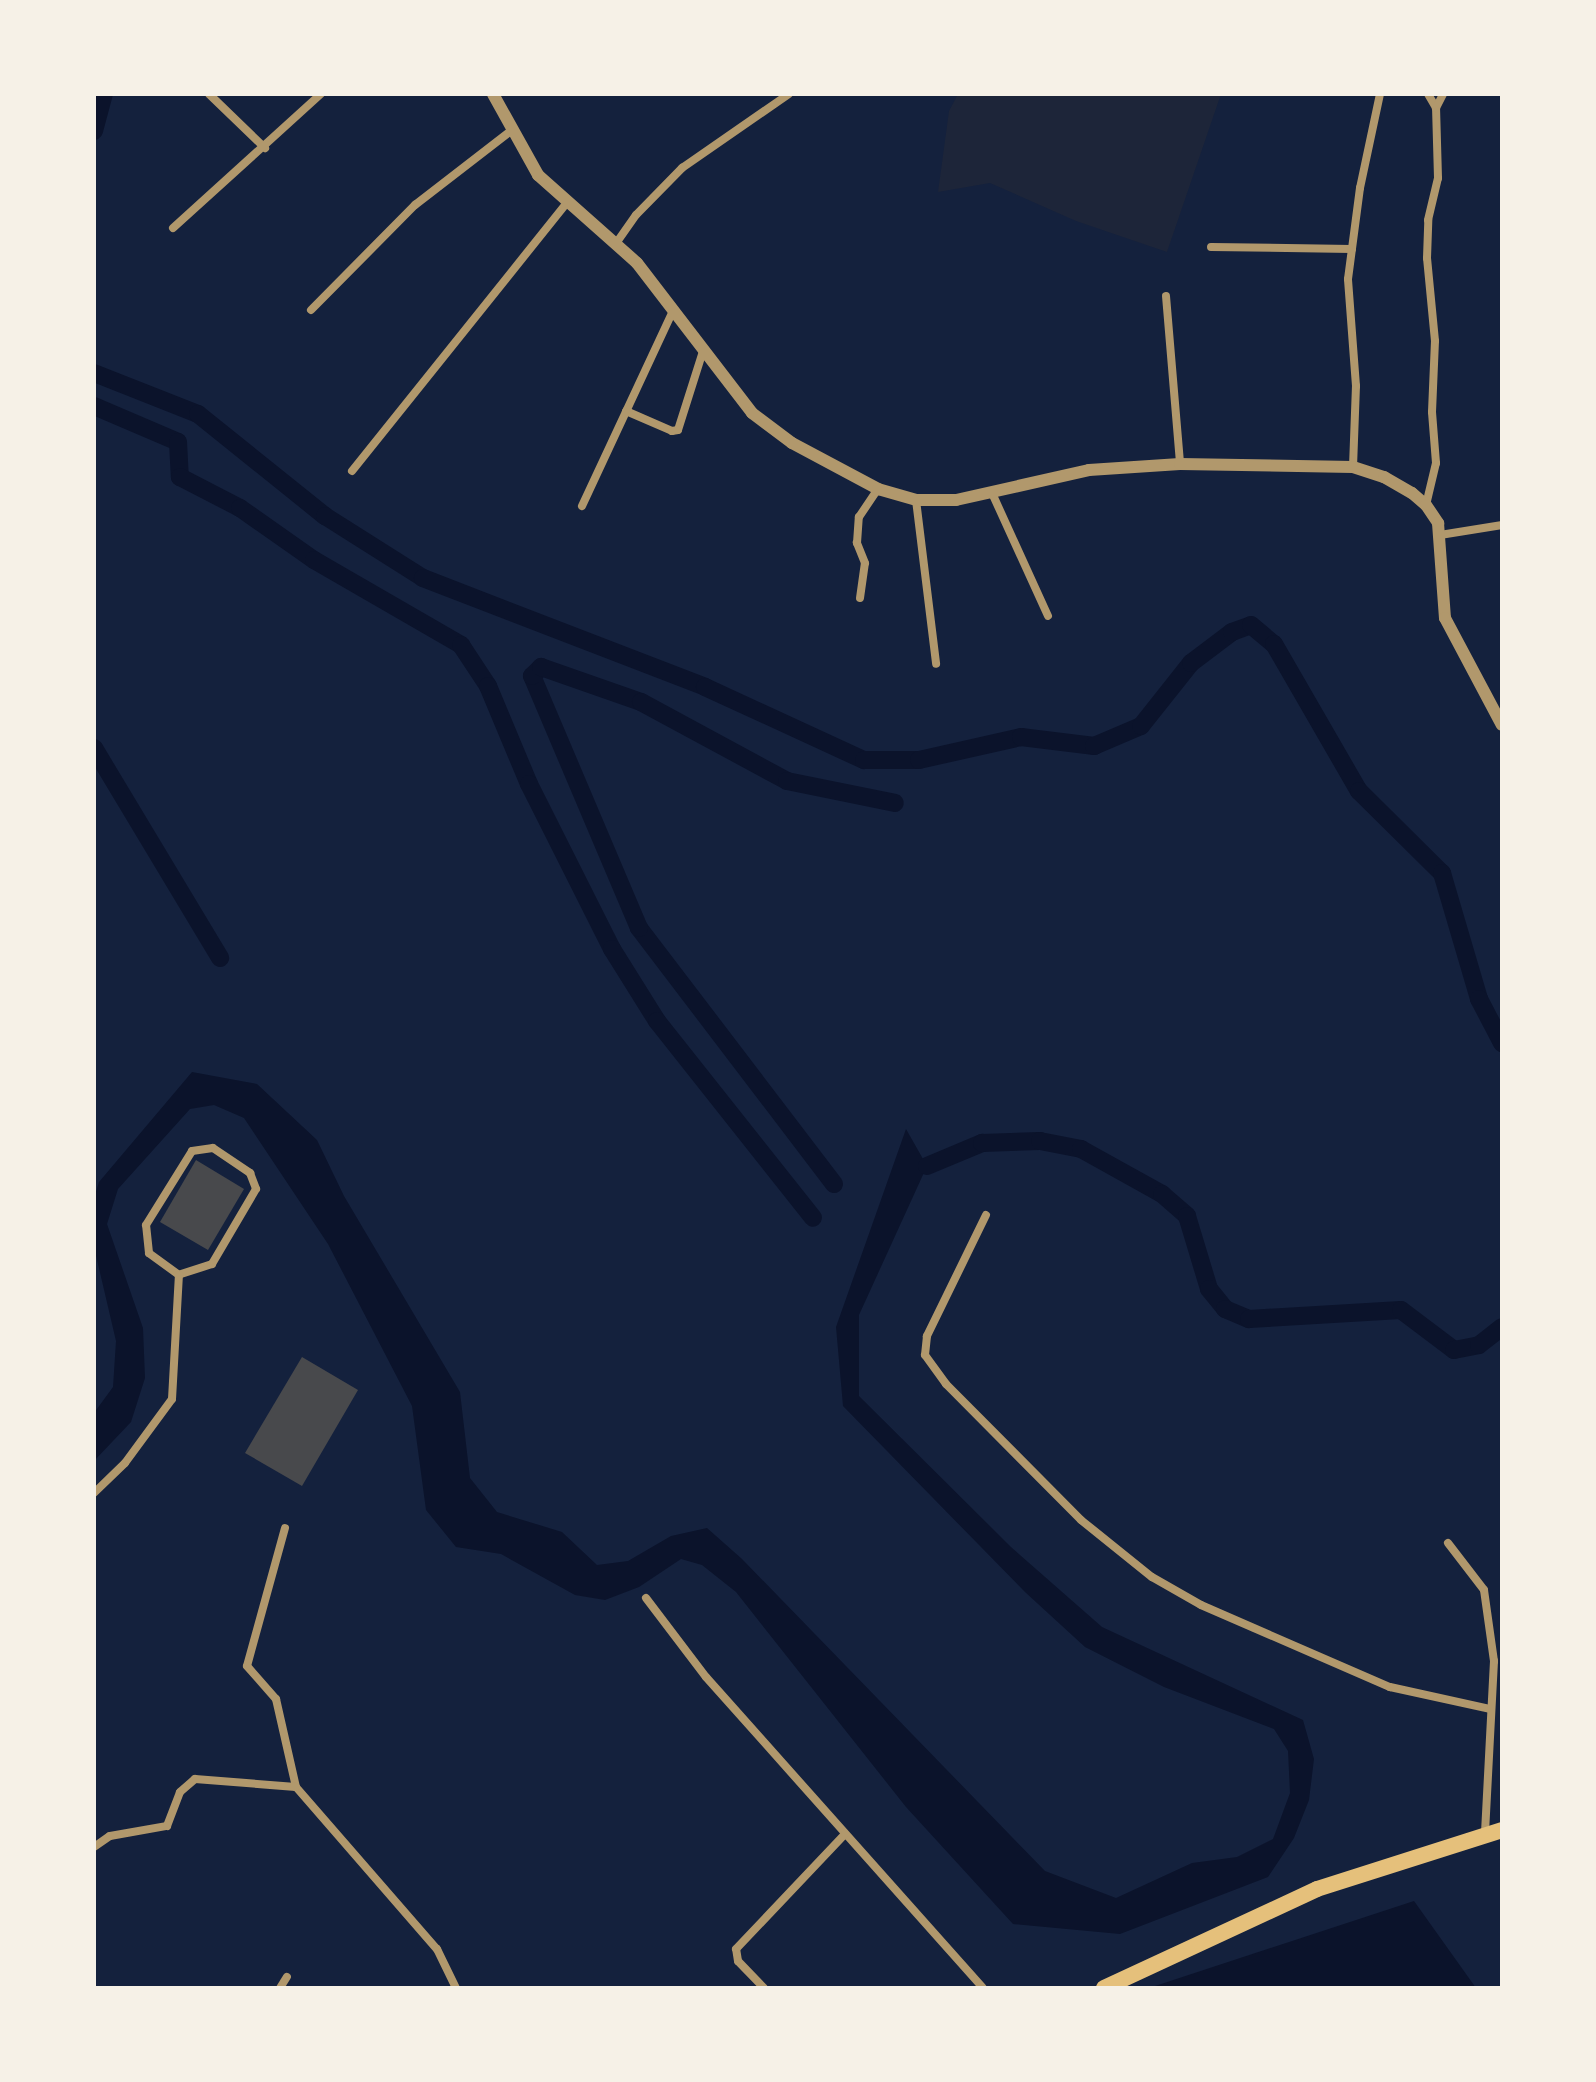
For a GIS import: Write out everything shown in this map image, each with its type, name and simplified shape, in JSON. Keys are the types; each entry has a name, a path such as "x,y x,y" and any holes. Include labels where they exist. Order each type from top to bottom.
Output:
{"main road":[{"path":"1104,1988 1317,1889 1494,1831"}],"street":[{"path":"209,94 265,148"},
{"path":"173,228 265,148 321,94"},
{"path":"493,94 538,175 567,203 617,242 732,391 766,425 836,469 878,489 916,500 956,500 1089,470 1180,464 1353,467 1384,477 1433,513 1440,535 1445,618 1502,725"},
{"path":"617,242 636,215 682,168 789,94"},
{"path":"1353,467 1356,386 1348,279 1360,188 1380,94"},
{"path":"1426,505 1436,463 1432,412 1435,341 1427,258 1428,220 1438,178 1436,108 1428,94"},
{"path":"1436,108 1443,94"},
{"path":"311,310 415,205 512,130"},
{"path":"352,471 567,203"},
{"path":"1211,247 1352,249"},
{"path":"1166,296 1180,464"},
{"path":"582,506 673,311"},
{"path":"626,411 672,431 678,430 703,351"},
{"path":"860,598 865,563 857,543 859,517 878,489"},
{"path":"992,493 1048,616"},
{"path":"916,500 936,664"},
{"path":"1440,535 1502,525"},
{"path":"213,1148 250,1173 256,1189 212,1264 179,1275 149,1253 146,1225 192,1151 213,1148"},
{"path":"986,1215 927,1336 925,1355 946,1384 1081,1520 1152,1577 1201,1605 1390,1687 1490,1709"},
{"path":"94,1493 125,1463 172,1399 179,1275"},
{"path":"285,1528 247,1666 276,1699 296,1787 437,1949 456,1988"},
{"path":"1448,1543 1484,1590 1494,1661 1490,1709 1494,1831"},
{"path":"646,1598 706,1677 983,1988"},
{"path":"94,1847 110,1836 167,1826 180,1792 195,1779 296,1787"},
{"path":"764,1988 738,1961 736,1949 844,1835"},
{"path":"280,1988 287,1977"}],"shaded area":[{"path":"958,94 1221,94 1167,252 1076,221 990,183 938,192 949,111"},
{"path":"192,1072 257,1084 317,1140 344,1196 460,1392 470,1478 497,1512 562,1532 597,1565 628,1561 671,1536 707,1528 742,1559 1045,1871 1116,1898 1192,1863 1237,1857 1273,1839 1290,1793 1288,1751 1274,1729 1164,1687 1085,1647 1025,1592 843,1406 836,1327 906,1129 927,1166 859,1315 859,1396 1011,1547 1102,1627 1303,1720 1314,1759 1309,1800 1294,1838 1268,1877 1120,1934 1013,1924 906,1807 736,1592 702,1565 681,1559 639,1587 605,1600 575,1595 501,1554 456,1547 426,1510 412,1406 328,1244 244,1118 214,1105 190,1109 118,1189 107,1224 143,1328 145,1378 131,1422 94,1461 94,1413 113,1387 116,1341 94,1247 94,1198 99,1182"},
{"path":"1414,1901 1476,1988 1149,1988"}],"building":[{"path":"196,1160 244,1189 208,1250 160,1222"},
{"path":"302,1357 358,1390 302,1486 245,1453"}],"waterway":[{"path":"94,131 104,94"},
{"path":"94,373 198,414 325,516 423,578 705,687 864,760 919,760 1021,737 1094,746 1141,726 1191,663 1232,632 1251,625 1274,644 1359,791 1442,873 1479,999 1502,1043"},
{"path":"94,406 178,442 180,477 240,508 314,560 461,645 488,686 529,784 612,949 657,1021 813,1218"},
{"path":"834,1184 639,928 532,676 541,667 641,702 787,781 895,803"},
{"path":"94,748 220,958"},
{"path":"927,1166 982,1143 1040,1141 1081,1149 1162,1194 1187,1216 1209,1289 1225,1309 1249,1319 1401,1310 1454,1350 1479,1345 1502,1327"}]}
